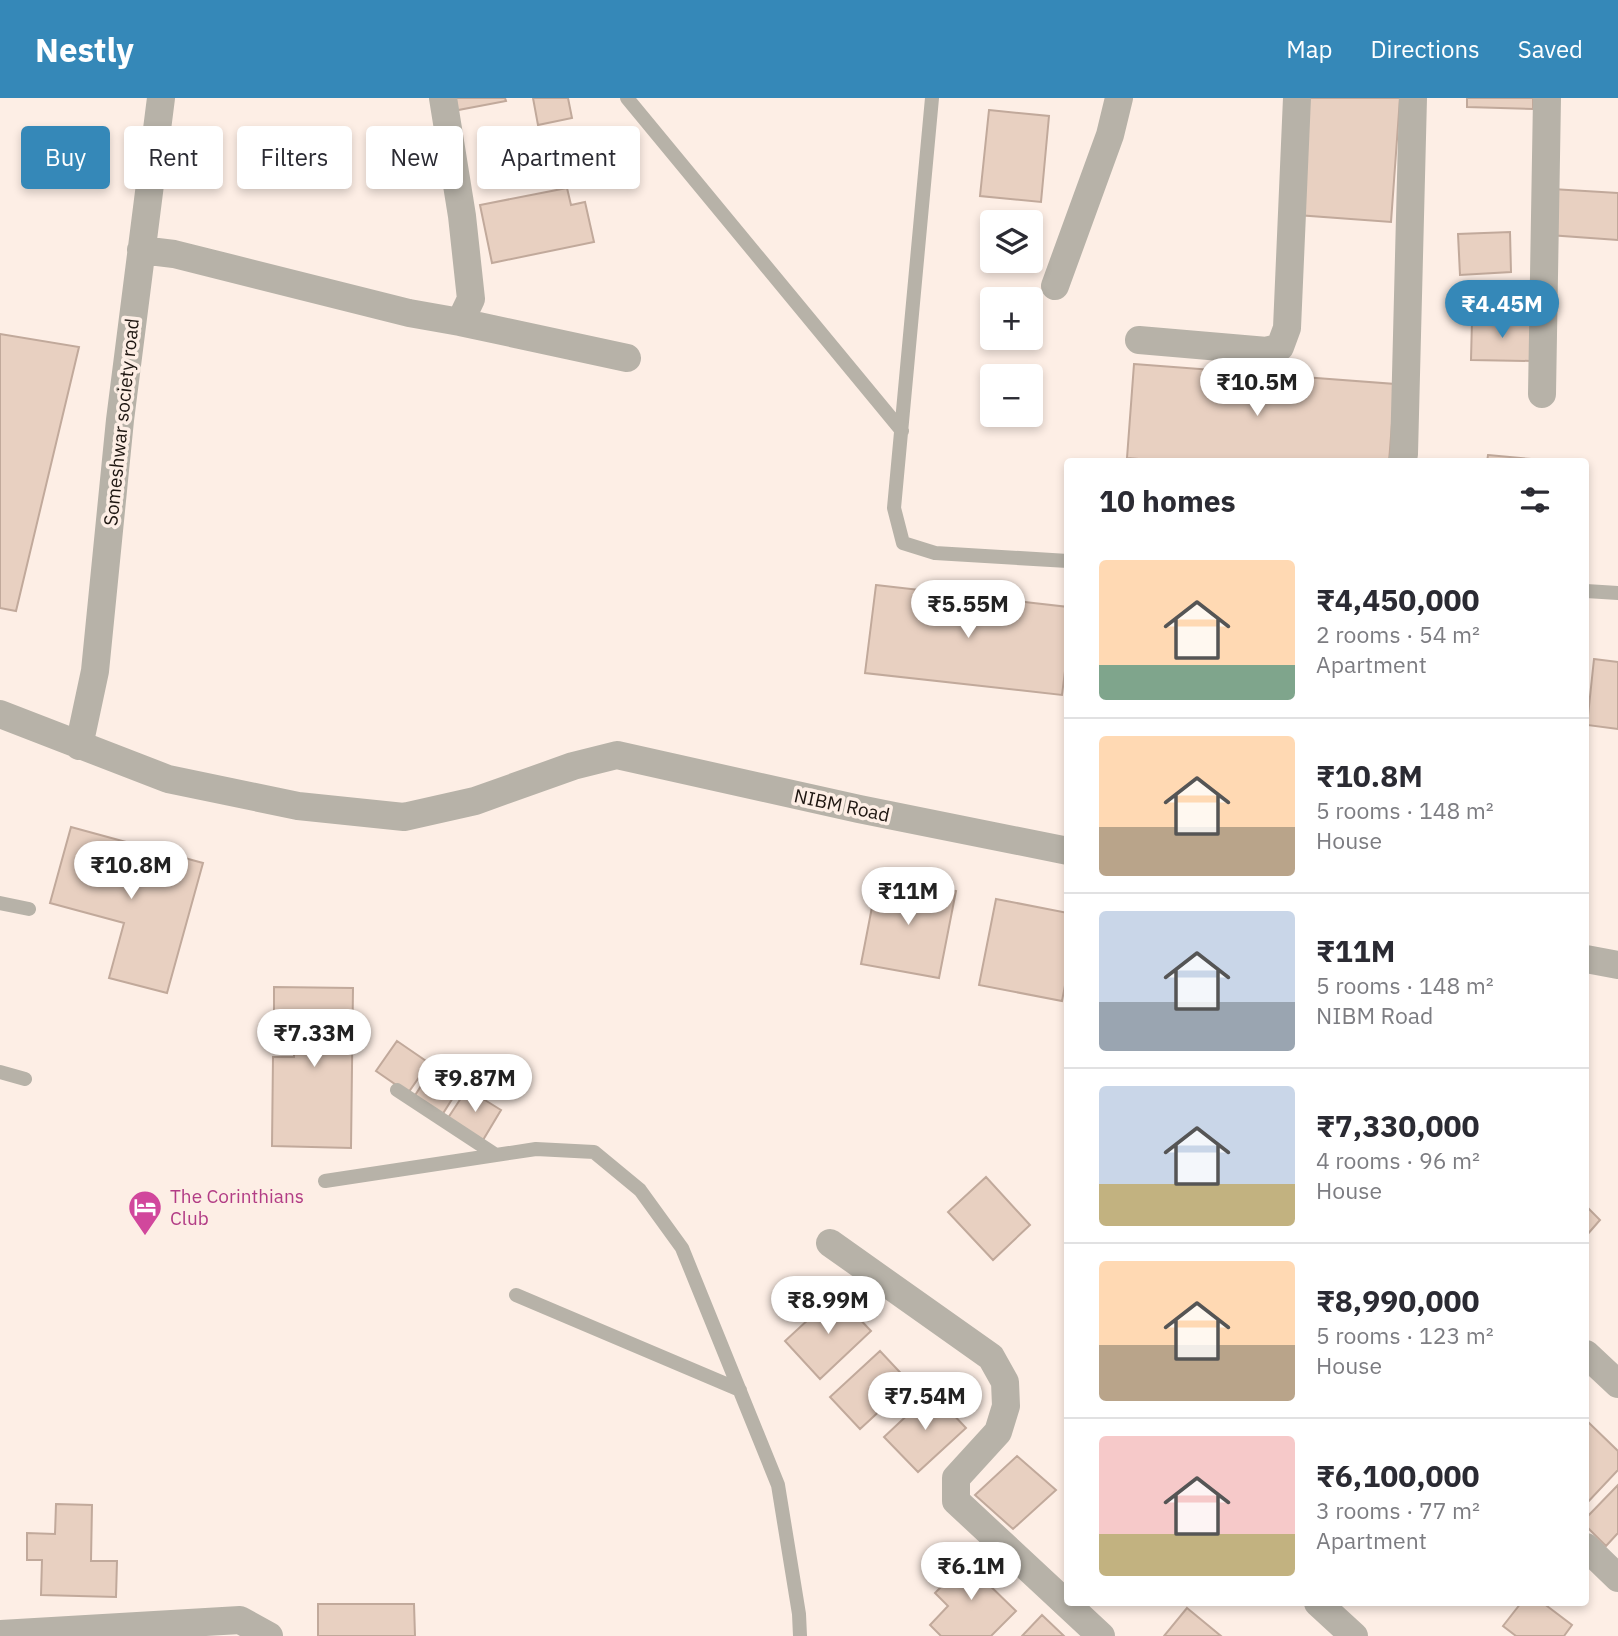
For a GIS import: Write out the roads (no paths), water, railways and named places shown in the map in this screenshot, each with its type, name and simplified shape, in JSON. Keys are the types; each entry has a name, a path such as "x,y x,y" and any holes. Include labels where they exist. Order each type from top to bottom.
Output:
{"street":[{"name":"Someshwar society road","path":"79,746 95,671 120,420 160,98"},
{"path":"443,98 462,216 471,299 460,322"},
{"path":"1055,286 1110,135 1119,98"},
{"path":"1139,341 1268,351 1280,346 1287,328 1297,98"},
{"path":"1402,458 1413,98"},
{"path":"1542,394 1547,98"},
{"path":"142,250 174,254 409,313 627,358"},
{"path":"0,714 79,746"},
{"name":"NIBM Road","path":"79,746 168,779 238,795 298,806 404,817 475,801 572,766 617,755 846,806 1064,850"},
{"path":"1589,960 1618,965"},
{"path":"830,1243 991,1357 1005,1382 1006,1406 998,1432 956,1478 956,1501 1064,1602"},
{"path":"1589,1357 1618,1384"},
{"path":"1589,1550 1618,1578"},
{"path":"1069,1606 1101,1636"},
{"path":"1321,1606 1354,1636"},
{"path":"0,1634 240,1620 269,1636"}],"lane":[{"path":"627,98 902,431"},
{"path":"932,98 894,508 903,543 935,553 1064,561"},
{"path":"1589,591 1618,593"},
{"path":"0,903 29,909"},
{"path":"0,1072 25,1079"},
{"path":"397,1090 496,1155"},
{"path":"325,1181 536,1149 594,1152 640,1190 682,1248 778,1485 799,1614 800,1636"},
{"path":"516,1295 740,1390"}],"place":[{"name":"The Corinthians Club","path":"145,1237"}]}
